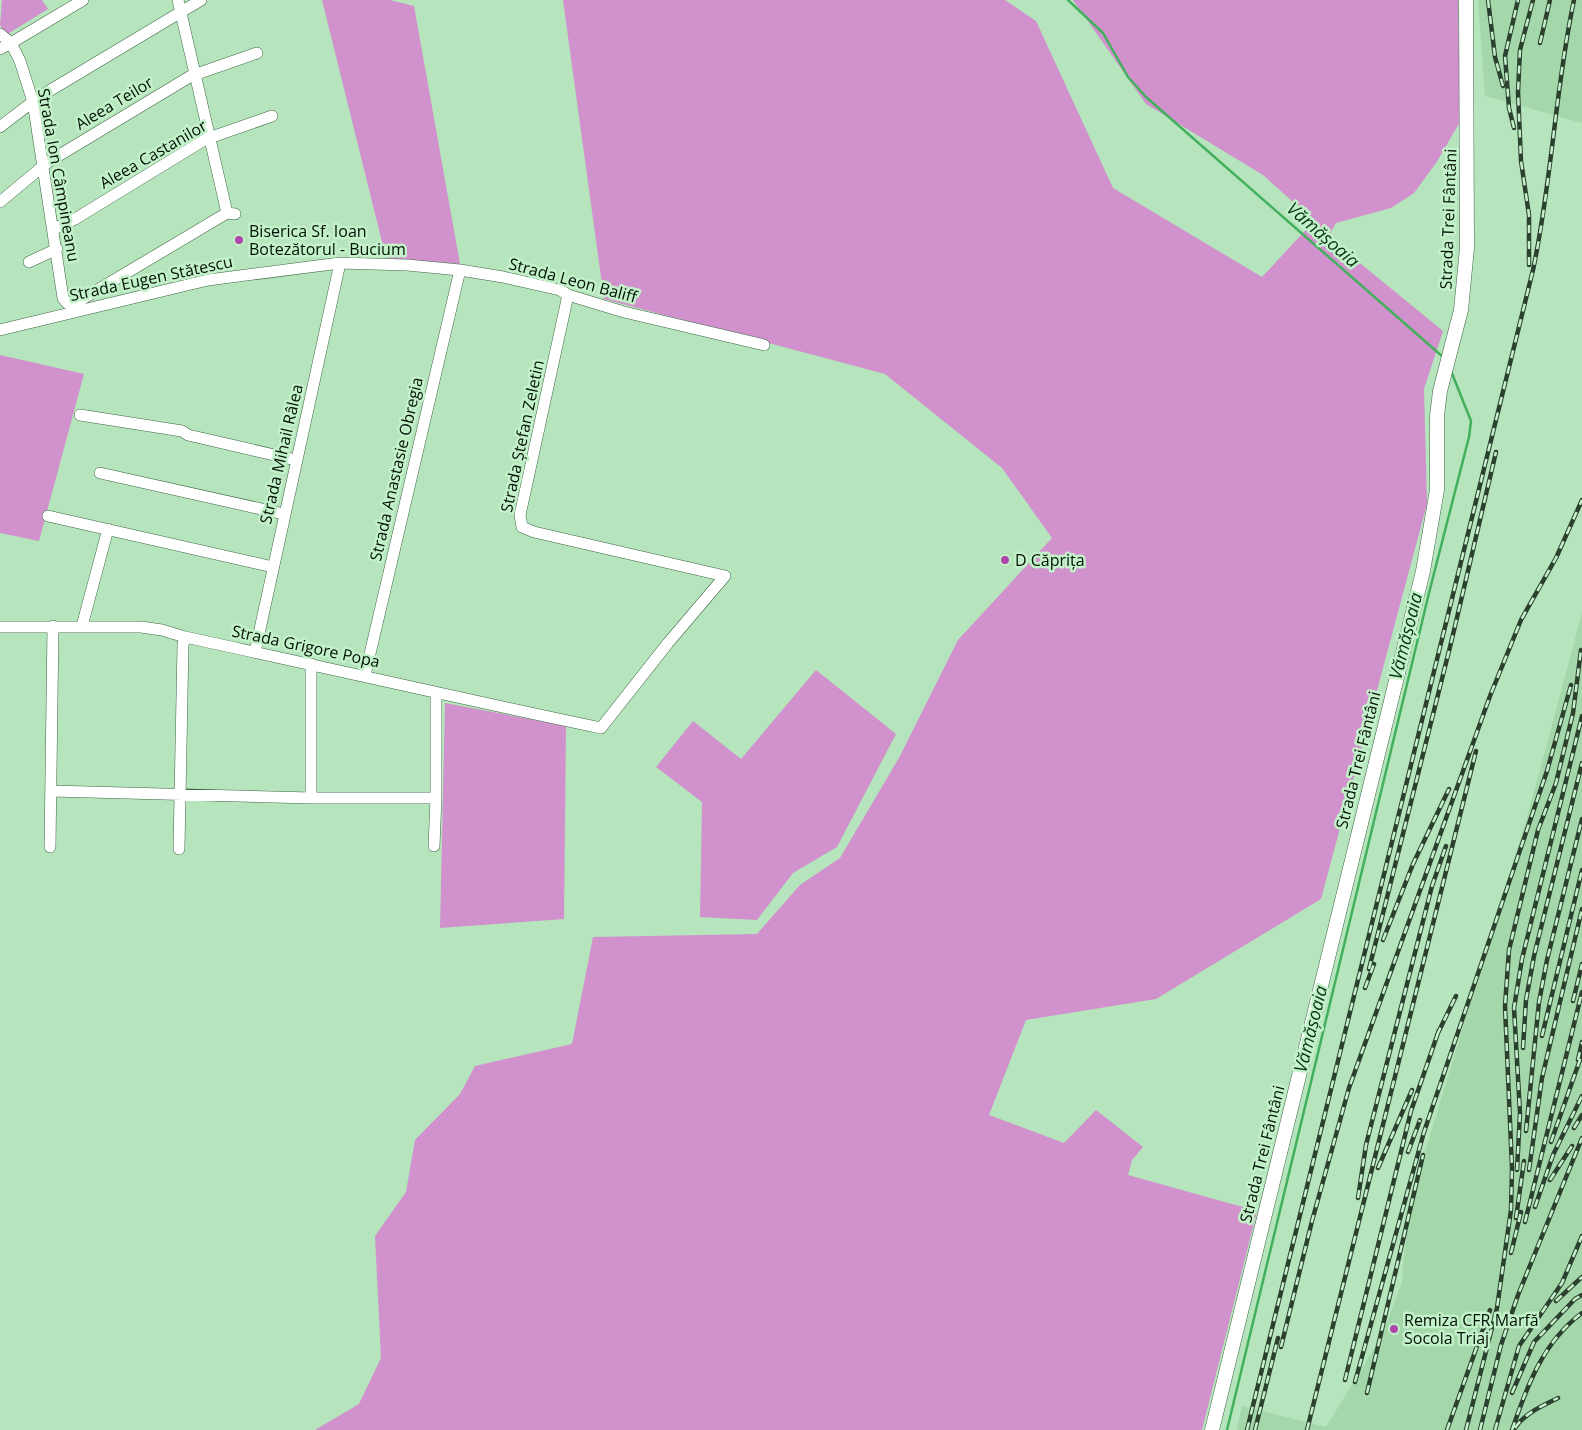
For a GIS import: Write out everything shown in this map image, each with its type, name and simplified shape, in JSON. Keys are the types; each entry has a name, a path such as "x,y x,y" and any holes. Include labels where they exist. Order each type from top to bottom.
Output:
{"main road":[{"name":"Strada Trei Fântâni","path":"1212,1430 1430,539 1438,472 1437,416 1461,310 1468,248 1466,0"}],"street":[{"path":"0,49 84,0"},
{"path":"178,0 209,138"},
{"path":"0,127 32,102 201,0"},
{"path":"0,34 11,43"},
{"name":"Strada Ion Câmpineanu","path":"11,43 20,60 32,102 54,229 63,298 67,303 79,301 231,213 209,138"},
{"name":"Aleea Teilor","path":"0,202 48,162 195,74 257,53"},
{"name":"Aleea Castanilor","path":"54,229 75,219 209,138 272,116"},
{"path":"29,262 57,249"},
{"name":"Strada Leon Baliff","path":"340,262 460,270 534,284 560,290 568,295 624,312 764,345"},
{"name":"Strada Eugen Stătescu","path":"0,330 64,313 208,280 340,262"},
{"name":"Strada Mihail Râlea","path":"255,652 340,262"},
{"name":"Strada Anastasie Obregia","path":"365,675 460,270"},
{"name":"Strada Ștefan Zeletin","path":"568,295 520,515 522,526 534,532 725,576 668,643 601,728"},
{"path":"80,415 182,431 188,436 296,460"},
{"path":"100,473 284,514"},
{"path":"48,516 273,567"},
{"path":"82,626 108,529"},
{"path":"50,847 53,626"},
{"name":"Strada Grigore Popa","path":"0,628 82,626 141,627 162,630 185,637 601,728"},
{"path":"179,849 183,645 185,637"},
{"path":"311,664 312,798"},
{"path":"434,846 436,693"},
{"path":"52,791 312,798 436,798"}],"shaded area":[{"path":"2,0 42,0 48,9 6,35 0,25"},
{"path":"322,0 390,0 414,6 460,264 386,258"},
{"path":"563,0 1005,0 1036,21 1113,188 1262,277 1314,221 1263,175 1146,104 1073,0 1458,0 1460,122 1436,163 1414,193 1391,208 1336,223 1328,237 1443,331 1424,389 1427,504 1321,899 1156,999 1026,1020 989,1115 1064,1143 1096,1110 1143,1147 1132,1160 1128,1175 1257,1211 1202,1430 315,1430 359,1404 381,1358 375,1236 406,1192 415,1140 460,1094 475,1066 572,1044 593,937 757,934 800,885 840,858 900,756 958,640 1052,538 1002,468 885,374 604,299"},
{"path":"1478,0 1582,0 1582,123 1485,96"},
{"path":"0,355 84,374 39,541 0,533"},
{"path":"1582,613 1582,1430 1237,1430 1242,1406 1326,1427 1383,1334 1402,1282 1408,1208 1530,807"},
{"path":"816,670 896,734 837,847 793,873 757,920 700,917 702,802 656,767 693,721 741,759"},
{"path":"445,703 566,726 564,919 440,928"}],"waterway":[{"name":"Vămășoaia","path":"1068,0 1103,33 1128,77 1146,97 1443,357"},
{"name":"Vămășoaia","path":"1227,1430 1429,593 1469,437 1471,421 1451,371"}],"railway":[{"path":"1488,0 1495,57 1503,86"},
{"path":"1514,128 1509,108 1505,56 1518,0"},
{"path":"1529,265 1529,215 1521,161 1518,92 1520,50 1533,0"},
{"path":"1540,43 1550,0"},
{"path":"1247,1430 1533,270 1545,203 1562,67 1574,0"},
{"path":"1369,969 1451,643 1496,452"},
{"path":"1281,1347 1312,1221 1349,1088 1490,696 1521,620 1556,558 1582,500"},
{"path":"1466,1430 1497,1308 1511,1210 1512,1168 1505,1006 1509,950 1538,830 1556,783 1573,713 1581,650"},
{"path":"1355,1382 1424,1132 1547,771 1571,685"},
{"path":"1517,1170 1520,1113 1514,1008 1522,959 1582,716"},
{"path":"1307,1430 1476,751"},
{"path":"1523,1048 1526,1000 1534,956 1582,763"},
{"path":"1383,940 1413,864 1449,789"},
{"path":"1526,1131 1539,1002 1547,960 1582,819"},
{"path":"1358,1198 1366,1145 1432,886 1446,846"},
{"path":"1542,1036 1582,870"},
{"path":"1529,1170 1542,1078 1582,909"},
{"path":"1365,988 1374,964"},
{"path":"1573,1001 1582,964"},
{"path":"1525,1222 1582,992"},
{"path":"1437,1035 1456,996"},
{"path":"1345,1380 1411,1111 1439,1030"},
{"path":"1578,1060 1582,1042"},
{"path":"1551,1142 1582,1054"},
{"path":"1378,1168 1412,1090"},
{"path":"1535,1207 1553,1155 1582,1096"},
{"path":"1574,1128 1582,1115"},
{"path":"1408,1152 1420,1120"},
{"path":"1480,1430 1501,1345 1518,1295 1582,1138"},
{"path":"1550,1180 1572,1146"},
{"path":"1367,1393 1423,1155"},
{"path":"1516,1218 1524,1161"},
{"path":"1511,1253 1521,1212"},
{"path":"1495,1430 1519,1346 1562,1283 1582,1236"},
{"path":"1556,1301 1582,1277"},
{"path":"1512,1393 1534,1342 1575,1299 1582,1295"},
{"path":"1447,1430 1490,1310"},
{"path":"1512,1430 1530,1381 1538,1366 1557,1337 1582,1313"},
{"path":"1255,1430 1278,1338"},
{"path":"1515,1428 1529,1414 1558,1398"}],"place":[{"name":"Biserica Sf. Ioan Botezătorul - Bucium","path":"239,240"},
{"name":"D Căprița","path":"1005,560"},
{"name":"Remiza CFR Marfă Socola Triaj","path":"1394,1329"}]}
